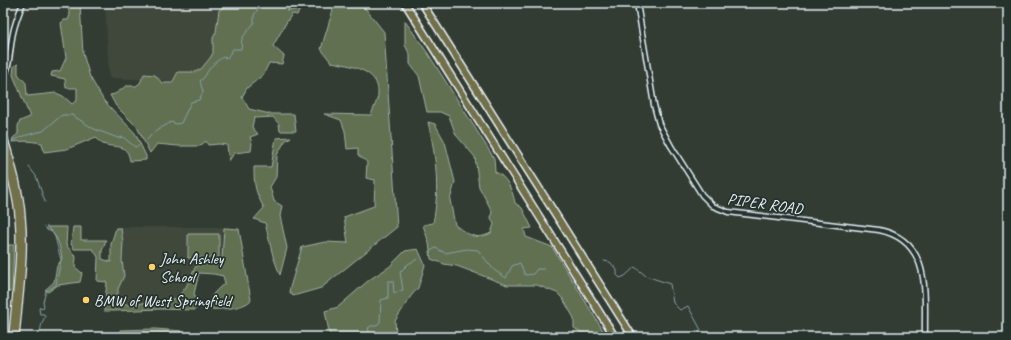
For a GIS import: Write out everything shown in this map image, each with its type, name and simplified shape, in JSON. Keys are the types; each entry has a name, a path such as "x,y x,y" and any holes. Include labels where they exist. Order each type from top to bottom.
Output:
{"highway":[{"path":"405,3 615,337"},
{"path":"422,3 633,337"}],"main road":[{"path":"3,133 18,191 23,225 23,246 16,337"},
{"path":"3,148 14,191 18,225 18,250 12,337"}],"street":[{"path":"3,77 7,70 13,32 23,3"},
{"name":"PIPER ROAD","path":"637,3 658,121 689,177 706,200 717,208 731,213 885,231 902,239 915,253 922,268 925,337"},
{"path":"3,71 8,60"}],"shaded area":[{"path":"105,3 225,3 220,83 109,78"},
{"name":"John Ashley School","path":"114,227 229,227 230,261 198,269 185,306 120,308 107,281 99,281 99,265 114,265"}],"green space":[{"path":"71,3 80,3 83,54 90,77 104,101 135,133 146,156 146,160 130,161 129,155 124,149 103,144 96,137 67,149 44,152 42,143 28,141 12,142 13,138 18,134 18,126 20,121 30,117 13,75 14,66 18,64 18,74 26,83 27,96 56,93 63,96 72,104 77,100 77,88 66,88 65,79 51,76 52,72 60,71 66,58 61,23 64,20 68,20 70,15 68,8"},
{"path":"228,3 296,3 287,11 295,10 302,6 297,15 292,14 273,46 284,56 282,64 269,63 263,75 247,88 242,97 249,109 270,114 294,114 296,131 280,131 279,124 273,117 254,118 252,127 258,134 250,137 252,143 251,151 234,153 229,161 227,145 208,145 206,141 200,146 157,144 150,153 137,127 116,106 110,95 115,94 126,86 136,86 140,83 144,74 155,75 162,83 172,83 178,72 194,72 201,69 213,53 213,38 216,32 219,10 228,5"},
{"path":"335,3 359,3 365,8 384,32 397,227 321,288 293,296 289,291 302,247 325,242 348,243 344,217 374,206 375,180 366,178 367,162 358,155 358,148 347,149 345,131 341,120 324,114 371,115 378,96 377,86 374,79 369,74 354,67 331,62 321,49"},
{"path":"405,21 427,52 494,158 495,172 506,181 511,189 515,203 522,208 532,228 524,229 526,237 552,247 607,337 589,337 574,328 574,318 563,299 557,293 537,285 507,285 457,266 444,264 431,259 429,243 423,225 433,223 437,185 435,160 428,122 435,124 445,142 455,182 450,200 455,225 468,234 481,236 491,233 494,224 491,218 492,211 479,187 475,157 456,135 449,116 440,112 427,112 419,76 410,64 410,55 405,45"},
{"path":"291,137 285,141 277,155 276,177 270,187 274,201 282,206 280,216 287,248 280,275 273,256 265,223 254,219 264,208 256,188 254,167 271,167 276,138"},
{"path":"46,227 67,227 66,245 76,257 75,267 82,273 80,282 58,285 48,292 45,290 54,282 57,266 62,259 56,237"},
{"path":"73,227 81,227 81,240 106,240 102,251 102,259 111,262 111,244 116,228 121,228 124,276 118,289 118,298 128,305 136,305 146,302 161,302 177,298 186,287 196,266 222,259 224,228 239,229 251,300 248,303 237,307 206,309 213,294 225,283 223,276 199,273 194,294 196,299 195,310 160,309 104,311 107,282 97,281 98,257 93,249 74,249 71,244"},
{"path":"188,234 219,234 219,258 188,258"},
{"path":"3,245 14,245 12,292 3,291"},
{"path":"418,249 425,265 418,288 395,321 396,333 389,337 330,337 325,311 338,307 369,280 389,267 405,251"},
{"path":"155,329 182,331 164,337 146,333 135,337 120,334 120,330"}],"waterway":[{"path":"147,140 153,133 171,122 176,124 181,123 191,102 199,100 203,92 200,81 210,68 223,57 227,58 233,49 241,49 242,38 254,23 254,15 262,3"},
{"path":"12,141 23,136 43,131 62,115 72,115 94,129 118,138 123,137 135,147 139,146"},
{"path":"29,167 36,176 45,202"},
{"path":"37,337 45,317 44,314 40,314 39,309 40,307 43,308 46,291 56,285 61,260 55,237 52,232 44,227"},
{"path":"430,251 436,248 445,253 467,249 478,250 494,270 506,278 512,266 520,263 525,275 533,274 537,269 544,269"},
{"path":"371,337 368,328 371,326 376,326 380,322 381,300 388,298 388,281 393,281 394,293 403,290 400,272 408,264 418,259"},
{"path":"604,261 610,262 617,270 617,275 620,278 625,276 635,267 646,276 670,284 673,303 680,310 688,306 701,330 699,337"}],"place":[{"name":"John Ashley School","path":"152,267"},
{"name":"BMW of West Springfield","path":"86,300"}]}
